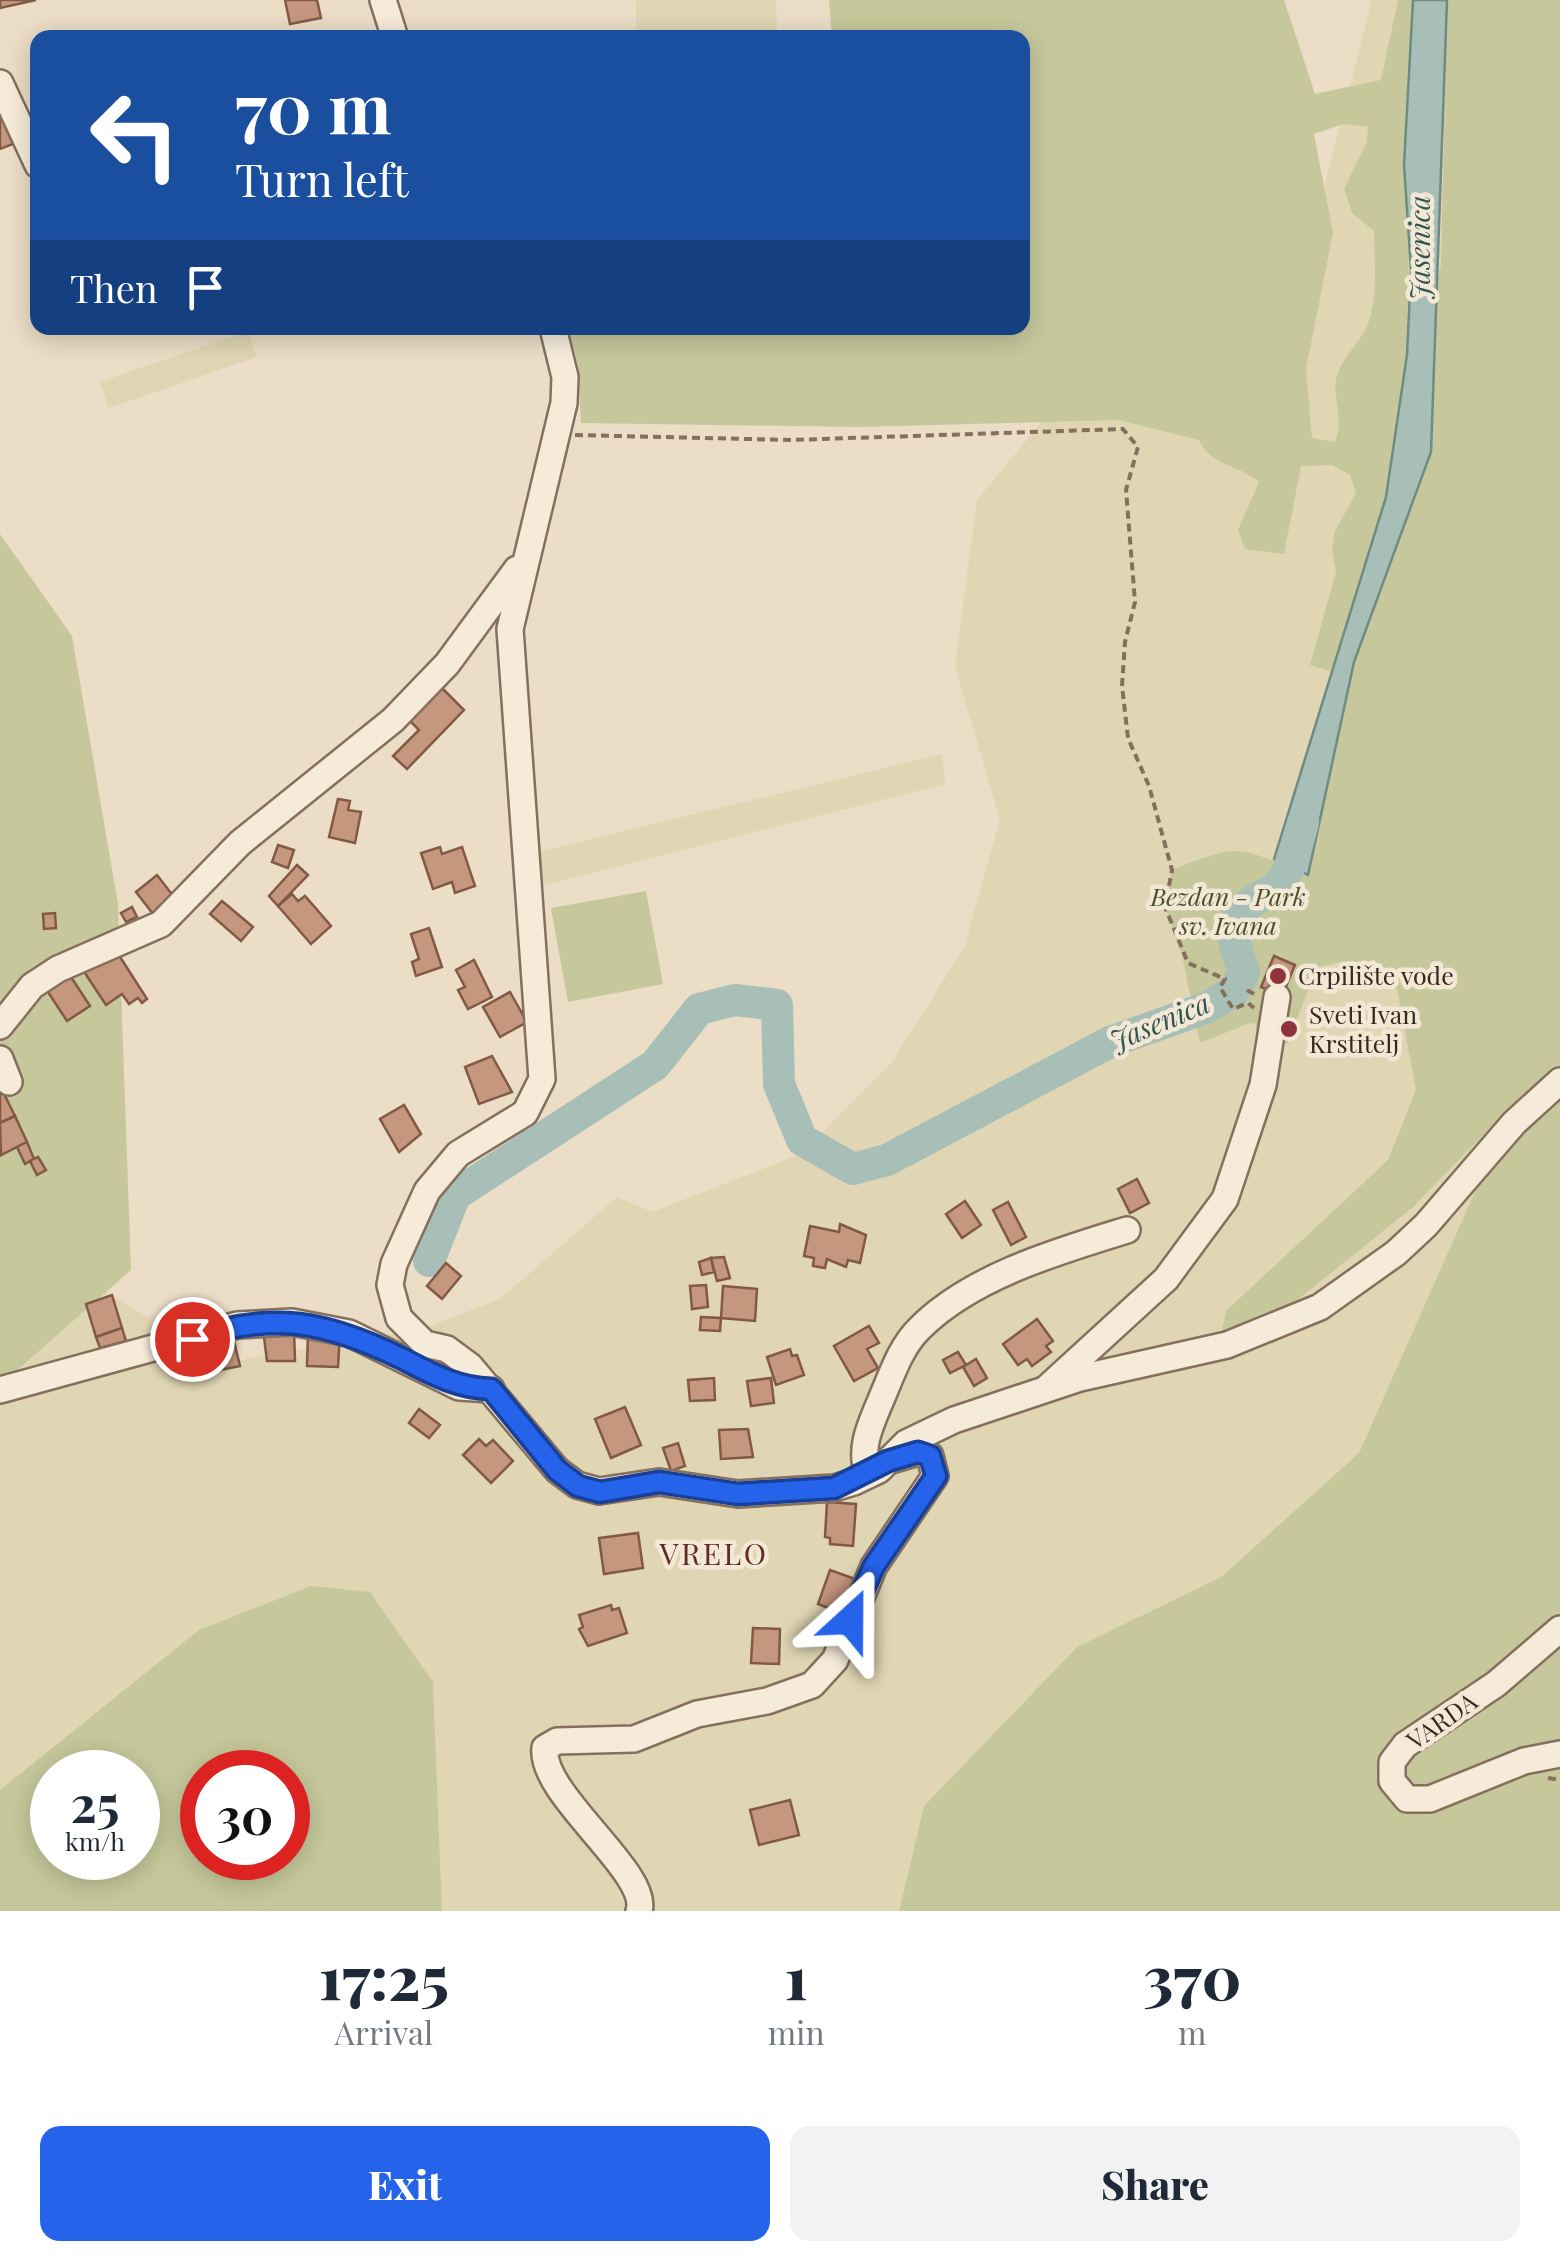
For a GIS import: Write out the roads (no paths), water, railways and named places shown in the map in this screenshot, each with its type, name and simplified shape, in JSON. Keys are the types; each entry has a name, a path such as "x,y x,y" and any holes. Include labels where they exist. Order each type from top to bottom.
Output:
{"street":[{"path":"383,0 392,30"},
{"path":"0,83 30,149"},
{"path":"556,335 565,378 510,628 542,1079 524,1113 458,1154 427,1192 400,1250 390,1285 393,1303 407,1328 424,1344 447,1349 470,1366 557,1470 586,1489 600,1492 659,1482 738,1494 834,1488 918,1452 930,1456 936,1476 874,1566 834,1660 812,1685 767,1702 697,1714 634,1739 557,1741 544,1748 546,1762 576,1811 638,1892 639,1911"},
{"path":"0,1026 32,986 58,969 160,924 240,843 407,708 447,664 524,559"},
{"path":"1048,1388 1166,1278 1224,1200 1263,1085 1277,997"},
{"path":"878,1468 906,1443 954,1420 1048,1388 1226,1345 1320,1307 1426,1225 1514,1123 1560,1081"},
{"path":"878,1468 862,1457 869,1428 898,1360 920,1328 966,1295 1042,1259 1127,1230"},
{"path":"0,1390 237,1325 292,1322 349,1333 459,1386 491,1389"},
{"name":"VARDA","path":"1560,1628 1496,1684 1405,1745 1392,1762 1392,1780 1407,1799 1430,1799 1510,1766 1560,1754"}],"water":[{"path":"1413,0 1447,0 1431,452 1354,662 1308,875 1274,859 1386,497 1407,355 1411,270 1404,165"}],"waterway":[{"name":"Jasenica","path":"429,1261 455,1195 655,1065 699,1009 735,1000 777,1005 779,1084 802,1140 853,1169 887,1160 1110,1042 1206,1008 1234,991 1244,972 1234,925 1244,908 1274,889 1284,877 1303,823"}],"place":[{"name":"Crpilište vode","path":"1278,976"},
{"name":"Sveti Ivan Krstitelj","path":"1289,1029"}],"district":[{"name":"VRELO","path":"714,1555"}],"park label":[{"name":"Bezdan - Park sv. Ivana","path":"1228,912"}]}
